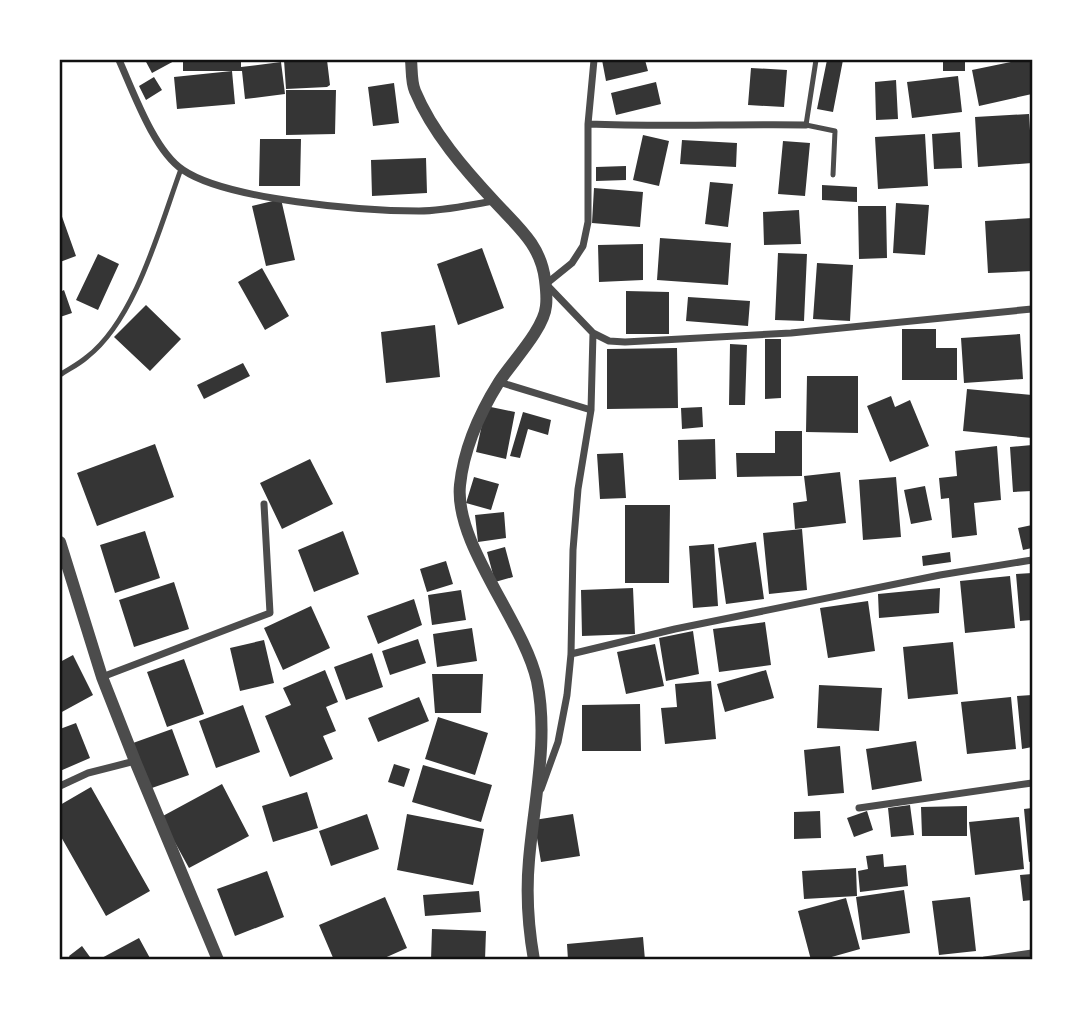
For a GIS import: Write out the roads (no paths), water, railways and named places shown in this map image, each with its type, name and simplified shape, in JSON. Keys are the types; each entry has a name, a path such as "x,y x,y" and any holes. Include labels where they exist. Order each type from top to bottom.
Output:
{"street":[{"path":"119,60 158,143 181,169 210,184 267,197 420,211 494,201"},
{"path":"411,60 414,88 429,117 453,152 533,244 543,264 546,284 547,308 541,323 499,382 470,437 460,487 464,517 475,547 517,632 536,678 542,713 541,757 529,861 528,922 534,960"},
{"path":"546,284 572,263 583,246 588,222 588,124 593,60"},
{"path":"588,124 806,125"},
{"path":"546,284 593,332 609,341 625,342 878,326 973,313 1032,309"},
{"path":"535,805 558,742 571,654 573,550 578,489 590,410 593,332"},
{"path":"499,382 590,410"},
{"path":"102,677 270,613 264,504"},
{"path":"60,542 102,677 218,960"},
{"path":"571,654 674,629 940,575 1032,560"},
{"path":"60,786 88,774 135,761"},
{"path":"859,808 1032,783"},
{"path":"985,960 1032,953"}],"lane":[{"path":"816,60 806,125 835,131 833,175"},
{"path":"60,374 89,356 118,323 142,279 181,169"}]}
